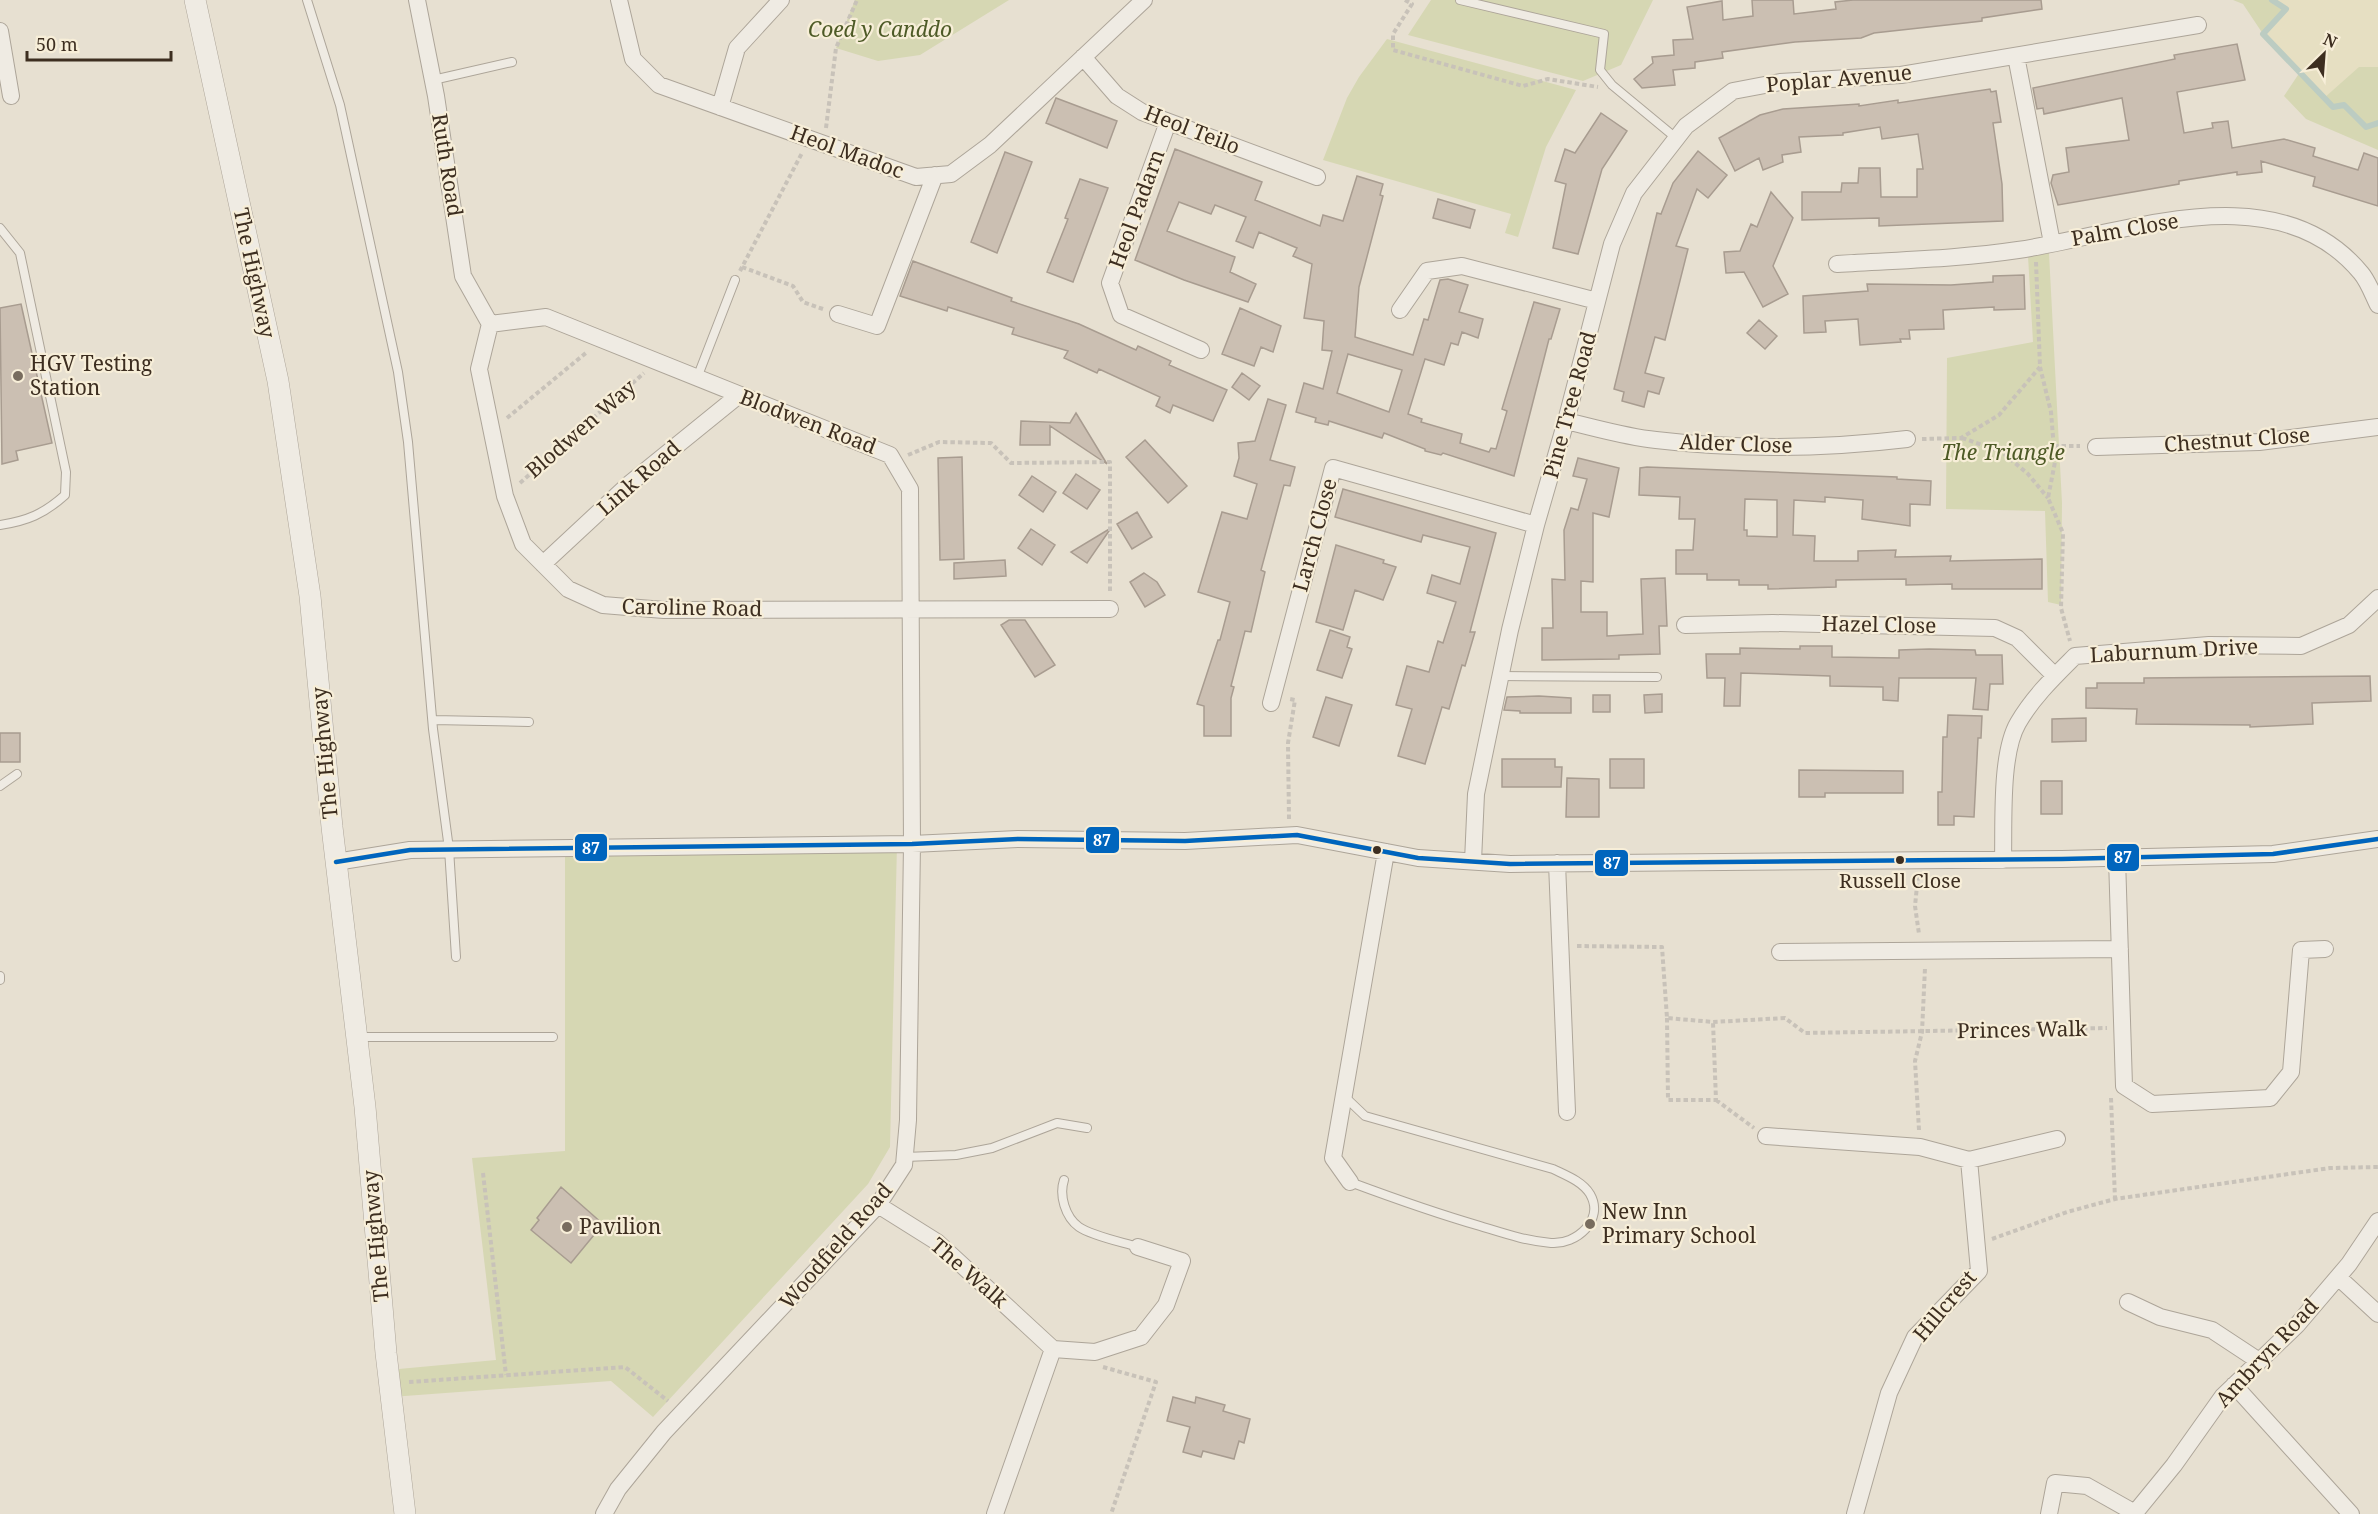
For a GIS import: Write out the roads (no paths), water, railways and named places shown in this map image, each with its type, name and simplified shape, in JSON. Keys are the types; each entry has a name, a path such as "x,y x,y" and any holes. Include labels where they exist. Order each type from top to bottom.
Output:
{"street":[{"name":"The Highway","path":"195,0 278,381 310,596 405,1514"},
{"name":"Ruth Road","path":"417,0 433,80 463,276 490,324"},
{"name":"Heol Madoc","path":"619,0 633,59 659,85 916,177 951,174 990,145 1144,0"},
{"path":"720,107 737,48 781,0"},
{"name":"Poplar Avenue","path":"1597,301 1612,244 1634,193 1686,126 1733,91 1780,82 1901,75 2198,25"},
{"path":"0,31 11,96"},
{"path":"2016,56 2044,245"},
{"name":"Heol Teilo","path":"1083,57 1117,96 1142,112 1317,177"},
{"name":"Heol Padarn","path":"1168,122 1110,283 1121,315 1201,350"},
{"path":"838,314 877,326 935,175"},
{"name":"Palm Close","path":"1837,264 1944,258 2044,245 2167,220 2239,216 2288,223 2328,244 2362,273 2378,305"},
{"path":"1400,310 1427,271 1462,266 1597,301"},
{"name":"Pine Tree Road","path":"1473,861 1476,794 1500,676 1536,525 1597,301"},
{"name":"Blodwen Road","path":"490,324 546,317 656,363 890,454 910,489 912,844"},
{"name":"Caroline Road","path":"490,324 479,369 505,496 523,544 568,589 603,605 664,610 1110,609"},
{"name":"Link Road","path":"543,564 628,485 739,395"},
{"name":"Alder Close","path":"1566,421 1653,440 1741,448 1851,445 1907,439"},
{"name":"Chestnut Close","path":"2096,447 2259,442 2378,427"},
{"name":"Larch Close","path":"1272,698 1333,468 1536,525"},
{"name":"Laburnum Drive","path":"2003,860 2006,767 2016,725 2039,691 2074,656 2210,645 2301,646 2349,625 2378,597"},
{"name":"Hazel Close","path":"1685,625 1773,623 1995,628 2017,638 2055,676"},
{"path":"336,862 411,850 912,844 1018,839 1185,841 1289,835 1418,858 1473,861 1557,863 2003,860 2273,854 2378,839"},
{"name":"Woodfield Road","path":"604,1514 618,1489 663,1432 878,1205 904,1165 908,1120 912,844"},
{"path":"1350,1182 1333,1158 1386,852"},
{"path":"2117,858 2124,1086 2152,1104 2270,1098 2291,1072 2301,950 2325,949"},
{"path":"1557,863 1567,1112"},
{"path":"1780,952 2120,949"},
{"path":"1766,1136 1920,1147 1969,1160 2057,1140"},
{"name":"Hillcrest","path":"1856,1514 1889,1394 1915,1337 1979,1271 1969,1160"},
{"name":"The Walk","path":"878,1205 937,1242 1053,1349"},
{"name":"Ambryn Road","path":"2049,1514 2055,1483 2087,1486 2134,1514 2174,1465 2223,1396 2297,1325 2337,1277 2378,1221"},
{"path":"995,1514 1053,1349 1095,1352 1141,1337 1166,1305 1182,1261 1138,1247"},
{"path":"2337,1277 2378,1314"},
{"path":"2127,1302 2160,1317 2212,1330 2259,1361"},
{"path":"2234,1385 2351,1514"}],"lane":[{"path":"307,0 340,105 398,372 408,442 433,720 449,849 456,957"},
{"path":"1460,0 1604,34 1600,70 1612,85 1676,138"},
{"path":"433,80 512,62"},
{"path":"0,228 20,253 66,472 65,495 45,513 21,522 0,525"},
{"path":"697,379 735,280"},
{"path":"1500,676 1657,677"},
{"path":"433,720 529,722"},
{"path":"0,786 17,774"},
{"path":"357,1037 554,1037"},
{"path":"1344,1095 1365,1116 1552,1169 1578,1181 1590,1194 1594,1208 1589,1227 1572,1241 1554,1244 1526,1240 1424,1210 1350,1182"},
{"path":"905,1157 956,1155 992,1148 1057,1123 1087,1128"},
{"path":"1064,1180 1061,1190 1064,1201 1069,1216 1079,1227 1138,1247"}],"waterway":[{"path":"2272,0 2286,9 2263,34 2333,107 2344,105 2366,127 2378,123"}],"place":[{"name":"HGV Testing Station","path":"18,376"},
{"name":"Russell Close","path":"1900,860"},
{"name":"New Inn Primary School","path":"1590,1224"},
{"name":"Pavilion","path":"567,1227"}],"park label":[{"name":"Coed y Canddo","path":"880,30"},
{"name":"The Triangle","path":"2003,453"}]}
